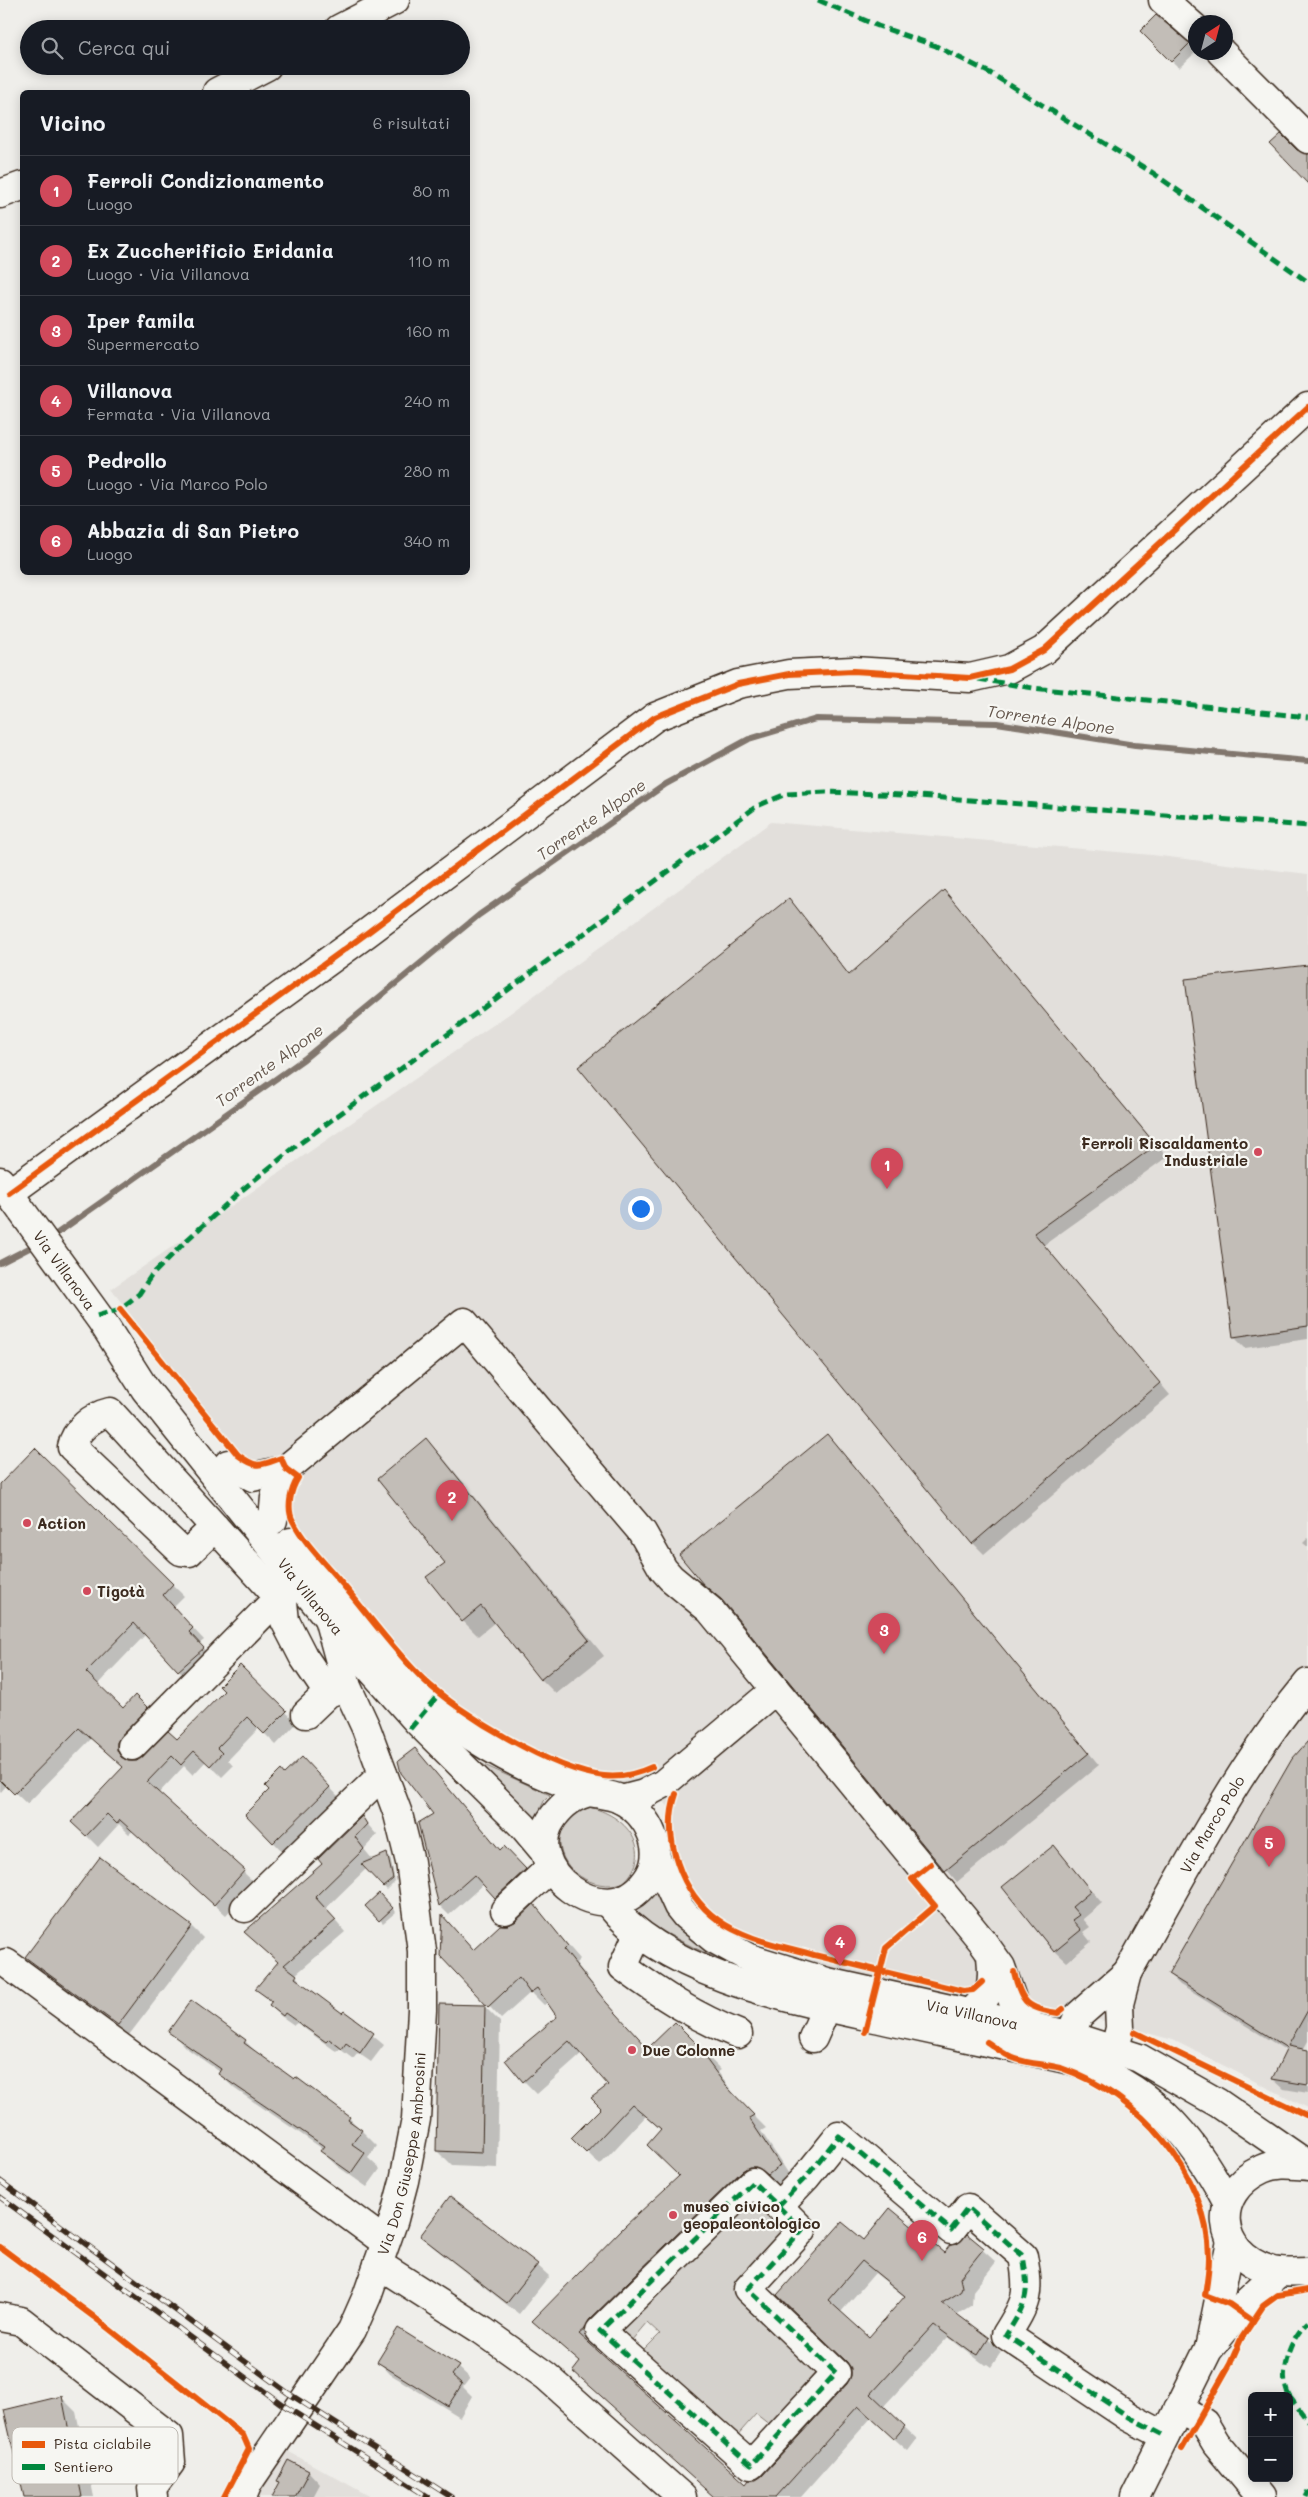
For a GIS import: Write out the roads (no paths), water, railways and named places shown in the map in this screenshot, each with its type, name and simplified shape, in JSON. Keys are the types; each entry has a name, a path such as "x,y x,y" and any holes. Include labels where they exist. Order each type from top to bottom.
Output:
{"street":[{"path":"356,20 395,0"},
{"path":"1163,0 1188,22"},
{"path":"1230,60 1308,138"},
{"path":"220,90 249,75"},
{"path":"0,194 20,187"},
{"path":"4,1187 367,933 655,718 738,684 789,674 853,671 970,678 1009,669 1044,650 1308,406"},
{"name":"Via Villanova","path":"4,1187 101,1320 145,1388 288,1595 328,1618 436,1741 523,1826 547,1860"},
{"name":"Via Villanova","path":"101,1320 158,1377 392,1667 430,1705 482,1742 513,1761 548,1778 590,1792"},
{"path":"228,1464 253,1477 286,1469 464,1322 642,1532 663,1569 682,1589 710,1610 990,1952 1001,1967 1015,2007 1033,2027"},
{"path":"215,1527 189,1552 181,1551 72,1447 74,1437 98,1415 110,1412 215,1527 288,1595"},
{"path":"274,1520 275,1497 286,1469"},
{"path":"132,1746 288,1595 307,1583 312,1583 338,1614 345,1619 355,1620"},
{"path":"288,1595 285,1621 303,1656 338,1690 306,1714"},
{"name":"Via Don Giuseppe Ambrosini","path":"242,2497 248,2483 352,2330 381,2253 404,2181 416,2119 422,2010 422,1951 410,1862 398,1814 366,1728 338,1690 328,1618"},
{"name":"Via Marco Polo","path":"1115,2049 1120,2028 1119,2004 1127,1973 1244,1770 1268,1735 1308,1684"},
{"name":"Via Don Giuseppe Ambrosini","path":"366,1728 367,1709 371,1700 387,1687"},
{"path":"621,1800 644,1794 663,1784 775,1690"},
{"path":"246,1908 383,1774"},
{"path":"648,1826 652,1805 663,1784"},
{"path":"590,1792 621,1800 637,1810 648,1826 656,1848 656,1858 650,1875 634,1894 620,1901 608,1903 583,1896 557,1877 547,1860 546,1828 562,1806 575,1796 590,1792"},
{"name":"Via Villanova","path":"656,1858 678,1906 686,1916 714,1939 749,1958 827,1982 1033,2027 1115,2049 1159,2068 1218,2103 1308,2166"},
{"path":"504,1910 547,1860"},
{"name":"Via Villanova","path":"608,1903 622,1921 638,1934 666,1950 727,1979 823,2006 1071,2060 1107,2073 1123,2082 1168,2117 1204,2160 1227,2202"},
{"path":"638,1934 623,1967 666,1998 696,2016 738,2034"},
{"path":"970,2013 985,2000 993,1982 990,1952"},
{"path":"6,1963 381,2253 483,2331 546,2376 682,2497"},
{"name":"Via Marco Polo","path":"1070,2036 1079,2015 1127,1973"},
{"path":"813,2038 821,2020 823,2006"},
{"path":"778,2206 806,2177 840,2136 951,2230 968,2208 1024,2256 1028,2286 1023,2308 1006,2335 1129,2417 1165,2436"},
{"path":"1208,2350 1230,2241 1225,2221 1227,2202 1235,2189 1263,2168 1284,2164 1308,2166"},
{"path":"753,2182 778,2206 802,2230 748,2289 836,2373 751,2465 600,2331 753,2182"},
{"path":"1230,2241 1242,2254 1269,2270 1308,2272"},
{"path":"1135,2497 1208,2350 1249,2300 1279,2272"},
{"path":"0,2317 21,2321 157,2427"},
{"path":"1178,2409 1204,2423 1216,2443 1261,2497"},
{"path":"153,2497 152,2488 155,2484"}],"waterway":[{"name":"Torrente Alpone","path":"49,1239 304,1059 479,915 666,784 749,739 816,719 997,723 1135,745 1308,761"},
{"name":"Torrente Alpone","path":"0,1263 37,1244"}],"railway":[{"path":"0,2181 288,2393 451,2497"},
{"path":"0,2197 283,2405 428,2497"}],"place":[{"name":"Ferroli Riscaldamento Industriale","path":"1258,1152"},
{"name":"Ferroli Condizionamento","path":"887,1189"},
{"name":"Ex Zuccherificio Eridania","path":"452,1521"},
{"name":"Action","path":"27,1523"},
{"name":"Tigotà","path":"87,1591"},
{"name":"Iper famila","path":"884,1654"},
{"name":"Pedrollo","path":"1269,1867"},
{"name":"Villanova","path":"840,1966"},
{"name":"Due Colonne","path":"632,2050"},
{"name":"museo civico geopaleontologico","path":"673,2215"},
{"name":"Abbazia di San Pietro","path":"922,2261"}]}
